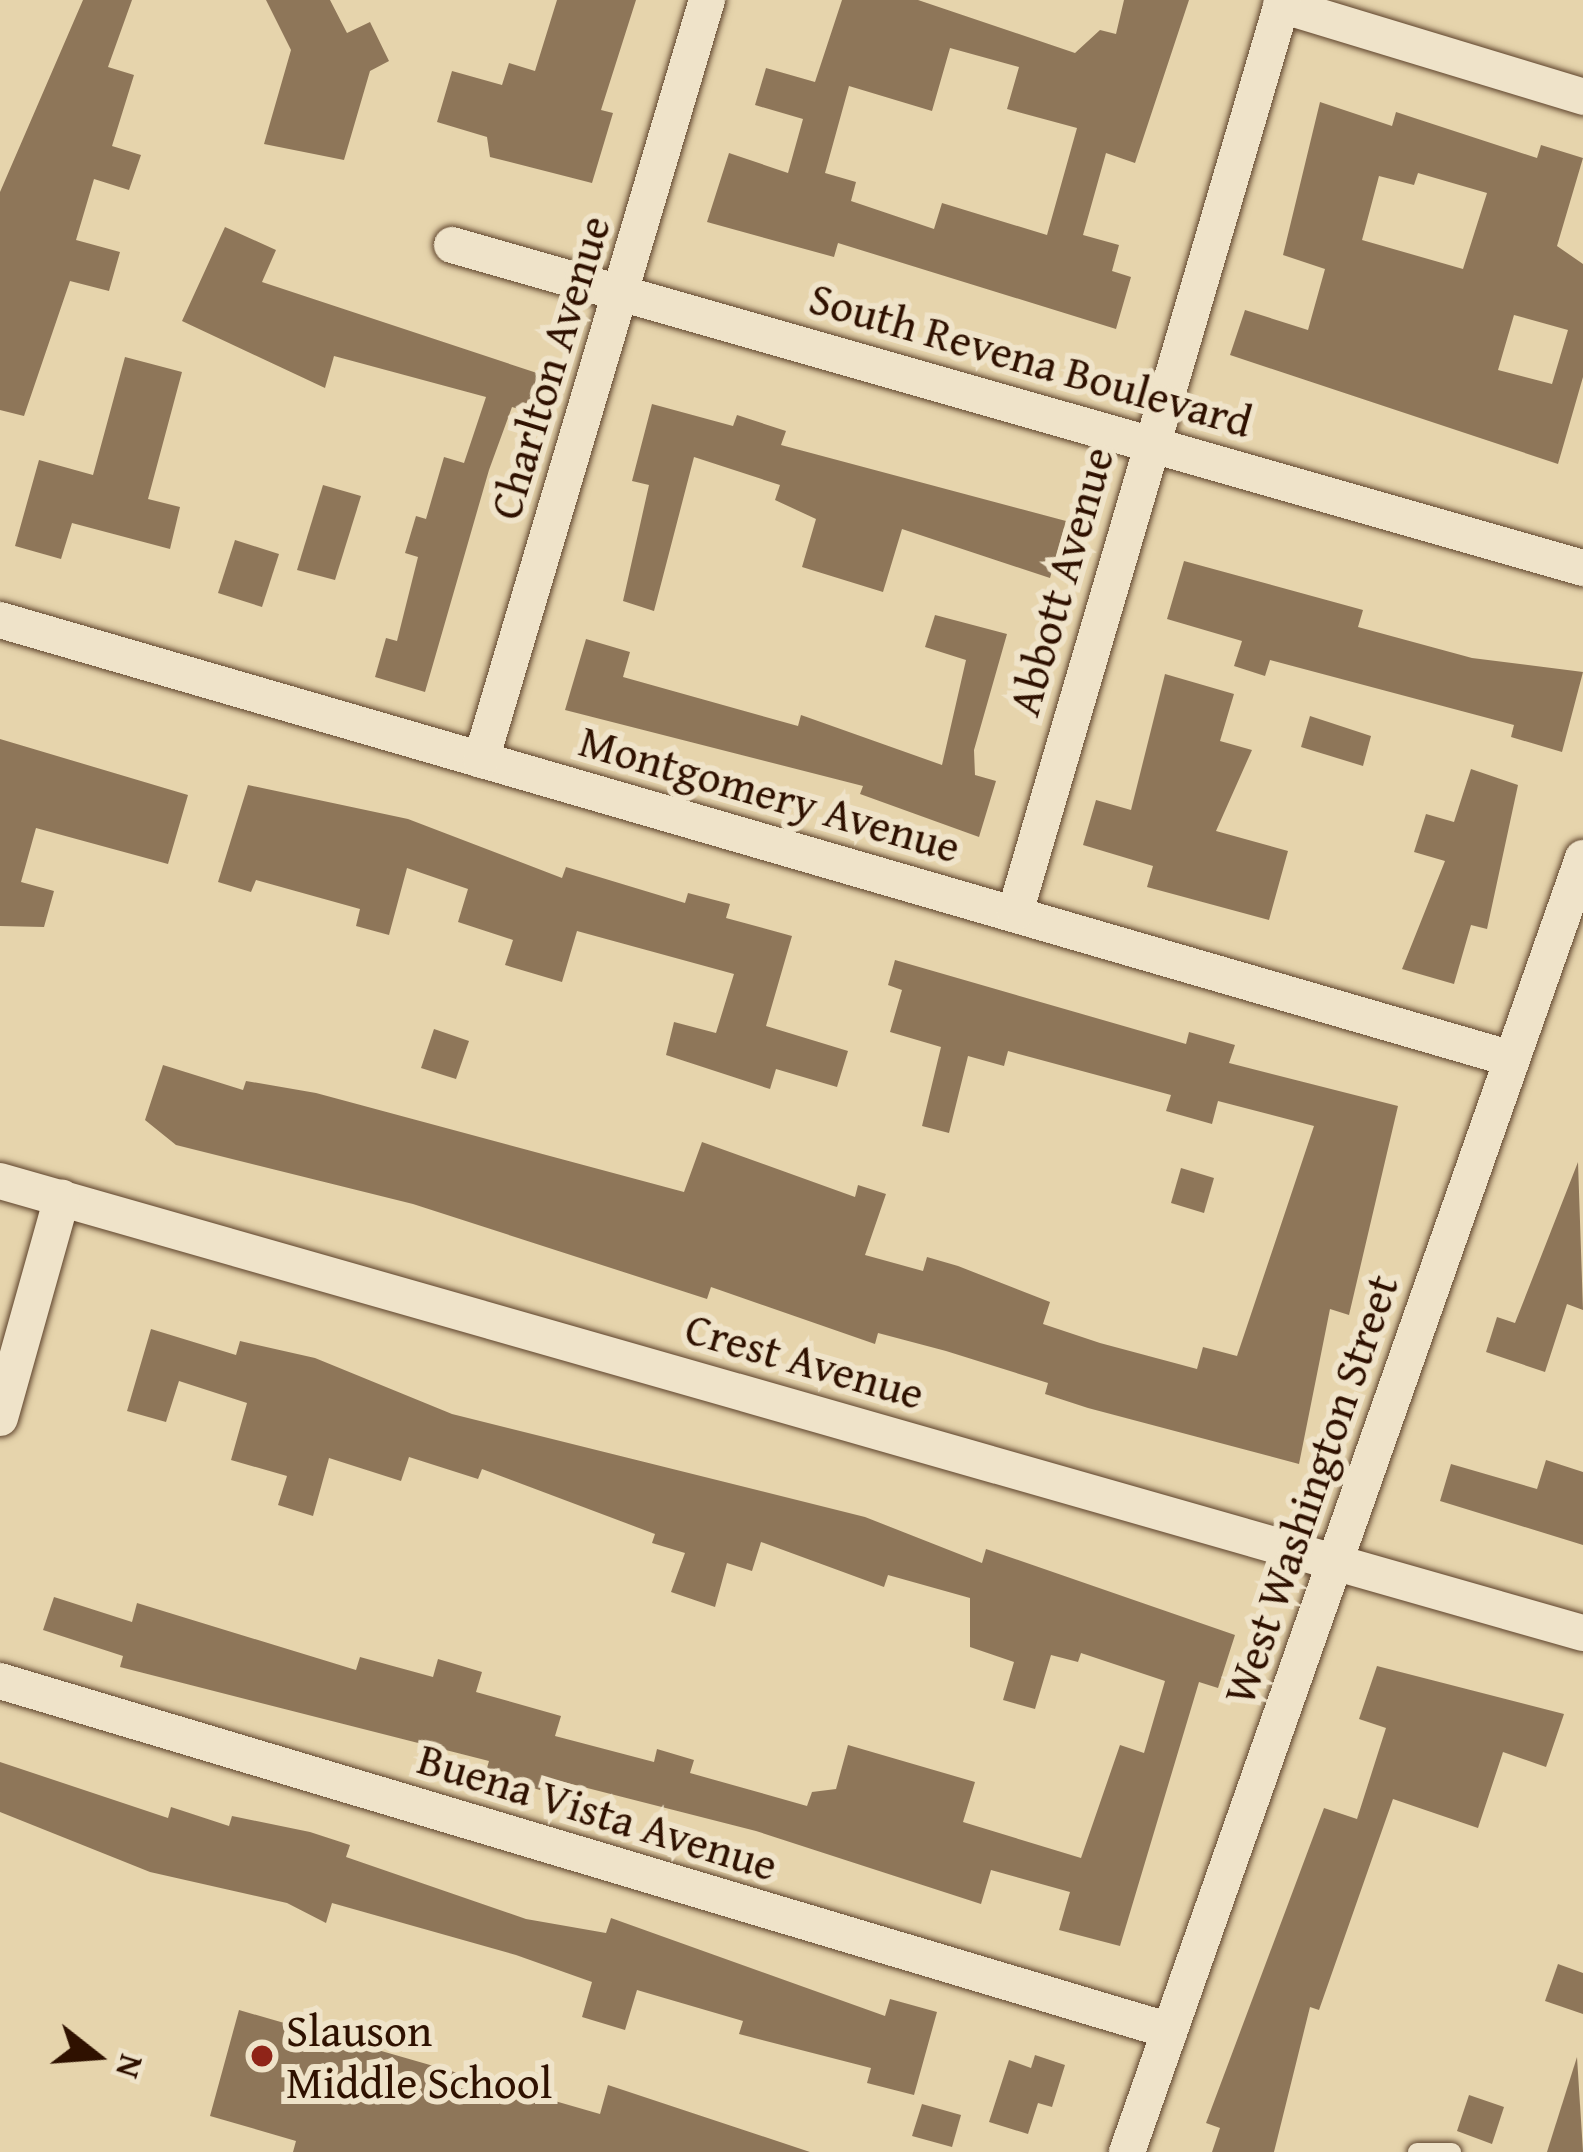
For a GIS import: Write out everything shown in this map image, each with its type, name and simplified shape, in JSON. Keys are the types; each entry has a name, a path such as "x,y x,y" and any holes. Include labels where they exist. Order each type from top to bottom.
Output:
{"street":[{"name":"Charlton Avenue","path":"481,760 706,0"},
{"path":"1282,3 1583,97"},
{"name":"Abbott Avenue","path":"1015,913 1282,3"},
{"name":"South Revena Boulevard","path":"452,244 1583,568"},
{"name":"Montgomery Avenue","path":"0,620 1512,1059"},
{"name":"West Washington Street","path":"1127,2152 1583,858"},
{"name":"Crest Avenue","path":"0,1180 1583,1633"},
{"path":"0,1418 62,1198"},
{"name":"Buena Vista Avenue","path":"0,1682 1170,2031"}],"lane":[{"path":"1417,2152 1452,2152"}],"building":[{"path":"83,0 132,0 108,67 134,75 112,146 141,155 129,190 94,179 76,240 120,252 109,291 70,281 24,416 0,410 0,192"},
{"path":"266,0 330,0 347,33 370,22 389,61 370,71 344,160 264,144 291,50"},
{"path":"557,0 636,0 601,110 613,113 592,183 490,157 487,137 437,122 452,71 502,85 509,63 535,71"},
{"path":"842,0 918,0 1075,53 1100,30 1116,34 1124,0 1189,0 1135,163 1106,153 1083,235 1119,245 1112,271 1131,277 1116,329 838,243 834,257 707,222 729,153 788,173 803,119 755,105 766,68 815,82","holes":["950,48 1019,67 1007,109 1077,128 1047,235 942,203 934,229 851,201 856,182 825,173 849,86 932,111"]},
{"path":"1320,102 1392,126 1396,112 1537,158 1541,145 1583,158 1557,246 1583,264 1583,377 1558,464 1230,355 1245,310 1308,330 1325,269 1283,255","holes":["1418,173 1487,193 1463,269 1362,240 1379,176 1414,185","1514,315 1568,330 1552,384 1498,370"]},
{"path":"225,227 276,250 262,282 540,374 529,412 512,407 489,470 425,692 375,677 386,638 397,641 418,557 405,553 416,516 426,519 444,457 464,463 486,397 334,356 325,388 182,321"},
{"path":"125,357 182,372 148,499 180,507 170,549 72,523 61,559 15,546 39,460 93,475"},
{"path":"652,404 733,426 737,415 786,431 781,445 1066,521 1050,578 902,529 883,592 802,567 816,519 775,500 780,485 694,457 654,611 623,601 649,485 632,481"},
{"path":"323,485 361,496 335,580 297,570"},
{"path":"235,540 279,554 262,607 218,593"},
{"path":"1184,561 1363,610 1358,627 1472,658 1583,672 1562,752 1511,737 1514,725 1270,660 1265,676 1234,666 1242,641 1167,619"},
{"path":"935,615 1007,634 974,750 975,775 996,781 979,837 860,794 863,786 565,710 586,639 630,652 623,677 798,726 801,715 942,765 966,660 925,647"},
{"path":"1165,674 1234,694 1220,741 1252,750 1216,831 1288,851 1269,920 1147,887 1153,866 1083,845 1096,800 1131,810"},
{"path":"1310,716 1371,736 1363,766 1301,747"},
{"path":"0,739 188,795 168,864 36,828 21,882 54,891 44,927 0,926"},
{"path":"1471,769 1518,785 1487,929 1471,925 1454,984 1402,969 1445,861 1414,852 1426,814 1454,822"},
{"path":"248,785 408,819 562,878 566,867 685,903 688,893 730,904 726,918 792,936 766,1026 848,1051 837,1087 776,1069 770,1089 666,1055 674,1022 716,1033 734,974 577,931 562,982 505,965 513,940 458,922 468,889 407,868 389,935 356,926 360,909 256,880 251,892 218,882"},
{"path":"895,960 1186,1044 1189,1032 1235,1045 1229,1063 1398,1106 1349,1315 1330,1309 1299,1464 1088,1408 1045,1394 1048,1383 946,1351 878,1333 875,1344 711,1287 707,1299 413,1204 176,1145 145,1120 163,1065 243,1090 246,1081 316,1093 684,1192 702,1142 855,1197 858,1185 886,1194 865,1255 923,1271 927,1257 958,1266 1050,1302 1043,1324 1100,1343 1197,1369 1203,1347 1237,1356 1314,1126 1218,1101 1212,1124 1166,1111 1171,1095 1008,1051 1004,1066 968,1056 949,1133 922,1126 941,1047 890,1032 902,990 888,985"},
{"path":"434,1029 469,1041 456,1079 421,1068"},
{"path":"1578,1162 1583,1310 1567,1304 1545,1372 1486,1352 1497,1317 1515,1323"},
{"path":"1181,1168 1214,1178 1204,1213 1171,1203"},
{"path":"151,1329 236,1355 240,1341 315,1358 452,1414 865,1517 982,1563 986,1549 1235,1635 1218,1688 1199,1682 1120,1946 1059,1930 1070,1892 991,1870 981,1904 756,1831 544,1777 540,1790 485,1775 489,1761 120,1667 123,1656 43,1630 54,1597 132,1622 137,1603 356,1670 360,1657 433,1677 438,1659 482,1672 476,1692 561,1716 555,1736 654,1762 657,1749 694,1760 690,1773 807,1806 812,1792 836,1789 848,1745 975,1782 963,1822 1081,1858 1120,1745 1144,1753 1165,1681 1081,1653 1078,1662 1051,1655 1035,1709 1003,1700 1014,1662 970,1647 970,1598 888,1575 884,1587 761,1542 752,1571 727,1563 715,1607 671,1592 685,1553 652,1543 655,1534 482,1469 478,1479 409,1457 401,1481 329,1458 313,1516 278,1505 287,1476 231,1460 247,1403 179,1381 166,1422 127,1411"},
{"path":"1546,1460 1583,1472 1583,1545 1440,1501 1451,1464 1537,1489"},
{"path":"1377,1666 1564,1714 1546,1767 1503,1752 1478,1828 1393,1799 1319,2010 1310,2007 1274,2152 1212,2152 1220,2128 1206,2123 1324,1808 1357,1819 1386,1728 1359,1719"},
{"path":"0,1762 168,1818 171,1807 229,1826 232,1816 310,1832 350,1845 346,1857 526,1919 606,1933 611,1918 885,2016 890,1999 937,2012 914,2095 867,2083 871,2068 739,2034 743,2021 637,1990 625,2030 582,2017 592,1982 516,1955 332,1903 326,1923 287,1903 150,1872 0,1812"},
{"path":"1558,1964 1583,1973 1583,2014 1545,2001"},
{"name":"Slauson Middle School","path":"239,2010 600,2114 608,2085 810,2152 293,2152 296,2141 210,2116"},
{"path":"1035,2055 1065,2065 1052,2107 1038,2103 1028,2134 989,2122 1009,2060 1031,2068"},
{"path":"1577,2057 1583,2152 1547,2152"},
{"path":"1469,2095 1504,2107 1492,2144 1457,2131"},
{"path":"922,2104 961,2115 952,2147 912,2136"}],"place":[{"name":"Slauson Middle School","path":"262,2056"}]}
